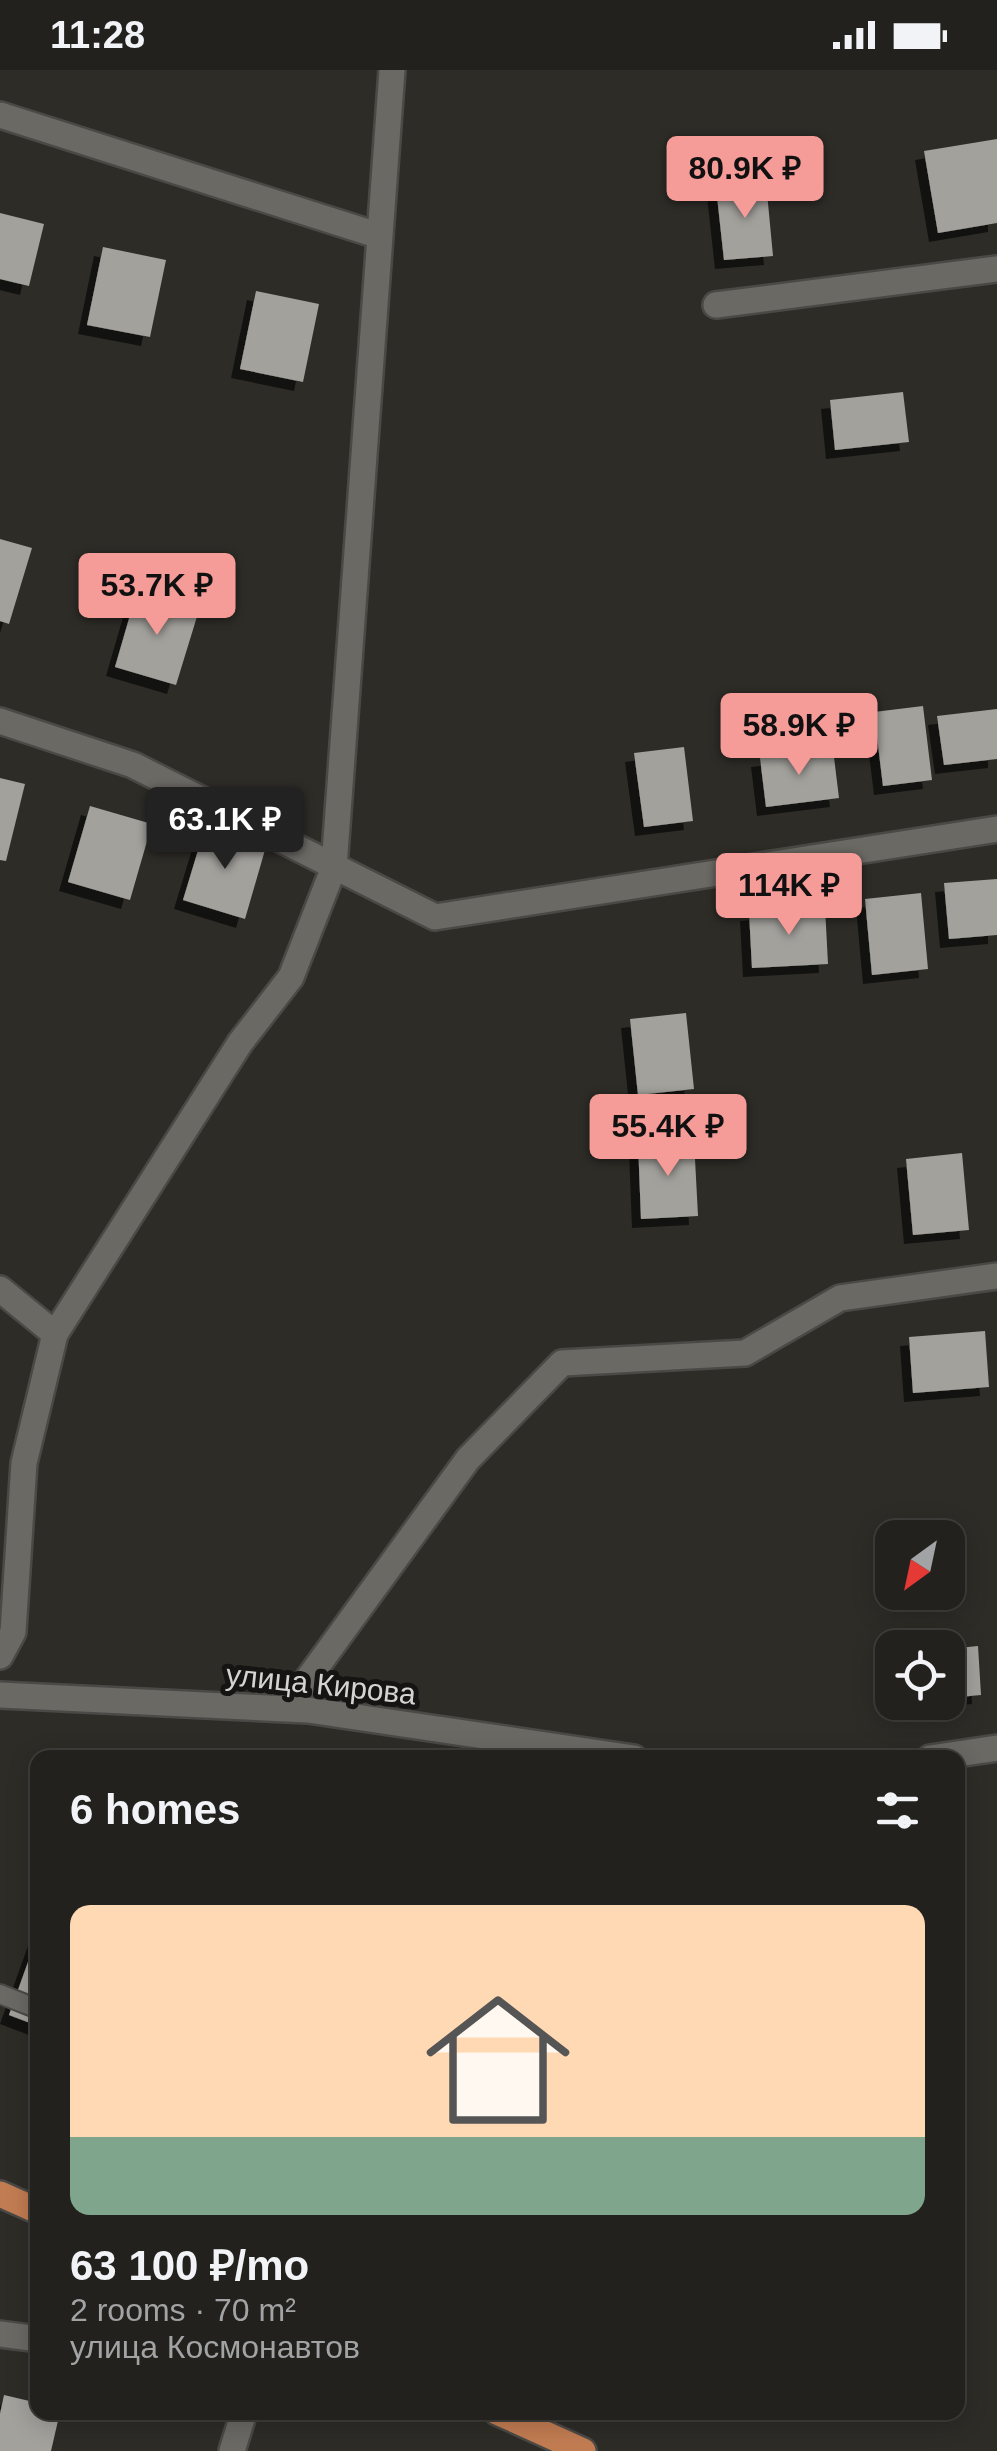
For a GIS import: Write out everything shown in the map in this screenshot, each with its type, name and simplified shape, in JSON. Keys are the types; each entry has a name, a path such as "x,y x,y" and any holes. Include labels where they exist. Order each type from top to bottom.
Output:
{"main road":[{"path":"0,2194 30,2207"},
{"path":"514,2420 583,2451"}],"street":[{"path":"0,1656 13,1632 24,1462 55,1334 240,1043 291,978 334,867 392,70"},
{"path":"0,115 380,236"},
{"path":"716,305 997,269"},
{"path":"0,721 133,765 436,916 997,830"},
{"path":"286,1709 468,1459 562,1363 745,1353 840,1298 997,1276"},
{"path":"0,1289 55,1334"},
{"name":"улица Кирова","path":"0,1695 286,1709 577,1750"},
{"path":"965,1753 997,1748"},
{"path":"0,2334 30,2338"},
{"path":"232,2451 242,2420"}],"lane":[{"path":"0,1994 30,2006"}],"building":[{"path":"997,139 997,223 938,233 924,151"},
{"path":"766,182 773,256 724,260 716,187"},
{"path":"0,213 44,224 29,286 0,279"},
{"path":"103,247 166,260 150,337 87,325"},
{"path":"256,291 319,304 303,382 240,369"},
{"path":"903,392 909,442 835,450 830,400"},
{"path":"0,539 32,548 9,624 0,621"},
{"path":"137,591 199,610 176,685 115,667"},
{"path":"923,706 932,780 883,786 874,712"},
{"path":"997,709 997,759 944,765 937,716"},
{"path":"684,747 693,821 644,827 634,753"},
{"path":"833,749 839,798 766,807 760,758"},
{"path":"0,778 25,784 6,861 0,860"},
{"path":"90,806 152,824 130,900 68,882"},
{"path":"206,824 267,843 245,919 183,900"},
{"path":"997,879 997,935 949,939 944,883"},
{"path":"921,893 928,969 872,975 865,899"},
{"path":"825,907 828,964 752,968 749,912"},
{"path":"686,1013 694,1089 638,1095 630,1019"},
{"path":"694,1140 698,1216 641,1219 638,1142"},
{"path":"962,1153 969,1230 913,1235 906,1159"},
{"path":"985,1331 989,1387 913,1393 909,1337"},
{"path":"978,1646 981,1695 965,1696 965,1647"},
{"path":"30,1956 30,2023 9,2015"},
{"path":"4,2395 30,2401 30,2420 58,2420 51,2451 0,2451"}]}
